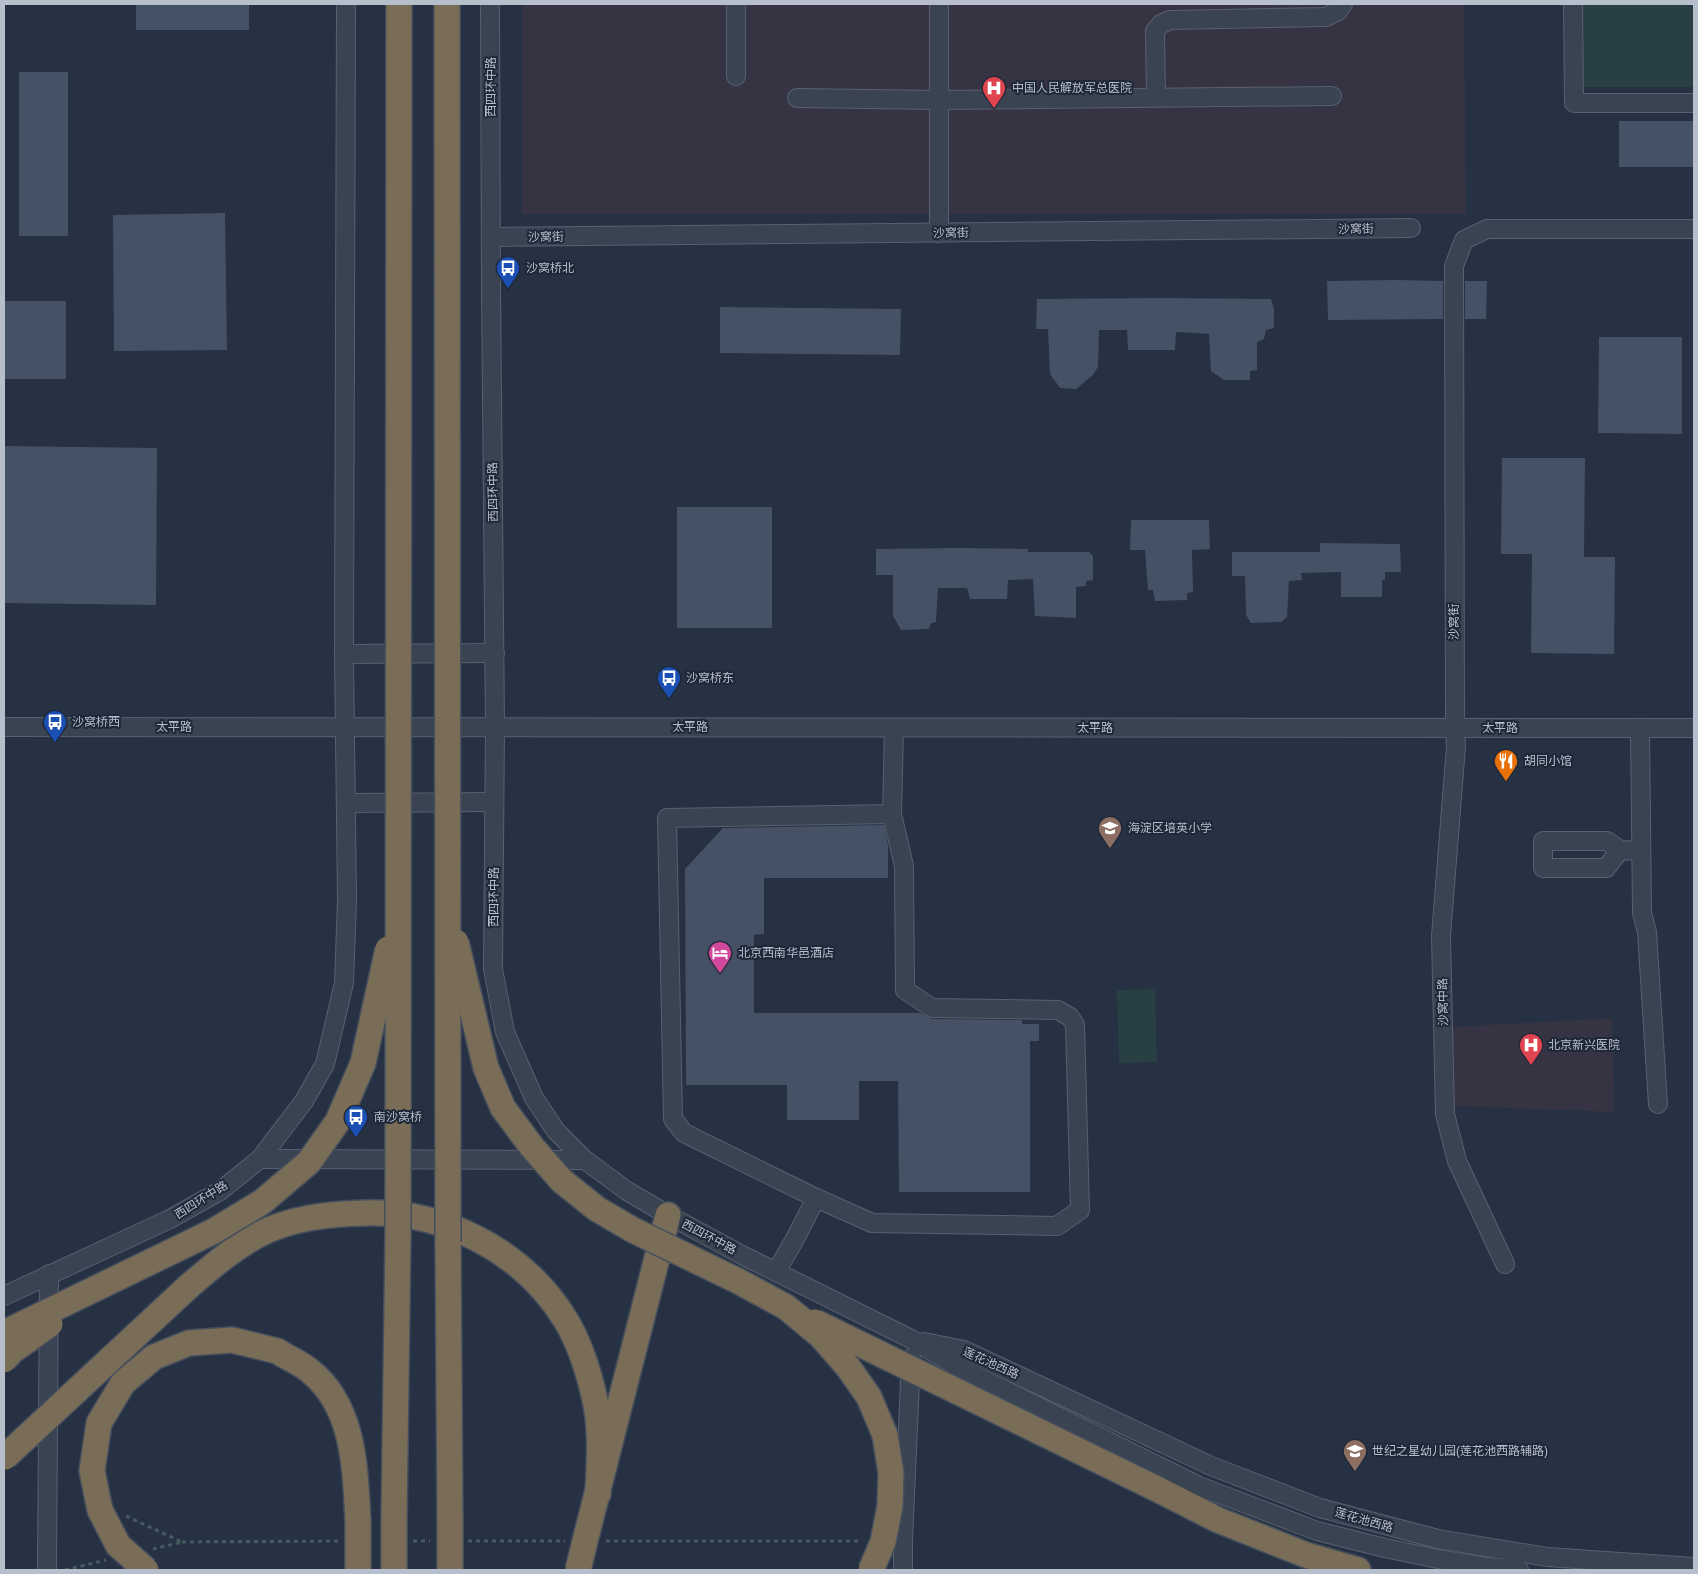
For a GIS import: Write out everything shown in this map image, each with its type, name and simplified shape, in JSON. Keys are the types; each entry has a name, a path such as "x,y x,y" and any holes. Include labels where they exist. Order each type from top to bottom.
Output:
{"highway":[{"path":"394,1570 398,1233 398,4"},
{"path":"447,4 446,901 450,1570"},
{"path":"446,901 486,1068 503,1108 532,1147 562,1181 597,1210 632,1230 738,1281 786,1307 1218,1520 1306,1555 1358,1570"},
{"path":"4,1333 214,1231 262,1202 309,1162 338,1121 363,1063 398,903"},
{"path":"4,1458 188,1287 224,1257 259,1235 297,1220 337,1214 379,1212 423,1218 463,1231 500,1252 536,1282 565,1319 584,1359 596,1401 601,1440 598,1494"},
{"path":"578,1570 584,1538 598,1494 668,1215"},
{"path":"4,1360 12,1351 100,1287"},
{"path":"786,1307 821,1336 848,1367 869,1397 885,1435 891,1473 890,1506 883,1542 871,1570"},
{"path":"146,1570 118,1545 100,1510 92,1471 99,1424 123,1383 154,1357 189,1344 232,1340 278,1351 311,1372 331,1393 344,1419 352,1445 356,1473 354,1531 358,1570"}],"street":[{"name":"西四环中路","path":"4,1296 170,1219 220,1191 260,1159 304,1101 325,1064 344,983 347,900 344,654 346,4"},
{"name":"西四环中路","path":"490,4 495,653 493,969 505,1032 534,1098 556,1131 585,1160 627,1191 668,1215 912,1340"},
{"path":"736,4 736,76"},
{"path":"939,4 940,233"},
{"path":"1156,97 1156,31 1161,24 1170,20 1326,17 1338,11 1343,4"},
{"path":"1572,4 1574,103 1694,103"},
{"path":"797,98 939,100 1332,96"},
{"name":"沙窝街","path":"492,237 1411,228"},
{"name":"沙窝街","path":"1455,728 1454,266 1464,240 1487,229 1694,229"},
{"path":"344,654 495,653"},
{"name":"太平路","path":"4,727 1694,728"},
{"path":"892,814 667,818 673,1119 684,1133 816,1198 872,1223 1057,1226 1080,1210 1075,1025 1070,1017 1058,1010 932,1008 905,990 904,866 892,814 894,728"},
{"name":"沙窝中路","path":"1455,728 1456,746 1442,936 1445,1114 1456,1161 1505,1264"},
{"path":"1640,728 1642,913 1647,932 1658,1104"},
{"path":"346,803 494,802"},
{"path":"1620,850 1641,851"},
{"path":"260,1159 585,1160"},
{"path":"776,1272 816,1198"},
{"path":"47,1570 49,1274"},
{"path":"904,1570 903,1541 912,1340"},
{"name":"莲花池西路","path":"912,1340 964,1350 1211,1466 1320,1508 1438,1539 1547,1557 1694,1567"},
{"name":"莲花池西路","path":"912,1340 986,1381 1199,1486 1235,1500 1317,1530 1385,1548 1480,1566 1519,1570"}],"path":[{"path":"182,1542 354,1531"},
{"path":"409,1541 449,1534 584,1538 863,1541"}],"shaded area":[{"name":"中国人民解放军总医院","path":"522,4 1464,4 1466,214 522,214"},
{"name":"北京新兴医院","path":"1612,1018 1615,1112 1449,1106 1450,1027"}],"green space":[{"path":"1581,4 1694,4 1694,87 1582,87"},
{"path":"1155,989 1157,1062 1119,1063 1117,990"}],"building":[{"path":"136,4 249,4 249,30 136,30"},
{"path":"19,72 68,72 68,236 19,236"},
{"path":"1619,121 1694,121 1694,167 1619,167"},
{"path":"225,213 227,350 114,351 113,215"},
{"path":"1327,281 1443,281 1443,319 1328,320"},
{"path":"1465,281 1487,281 1486,319 1465,319"},
{"path":"1037,299 1271,299 1274,309 1274,328 1266,330 1264,339 1257,342 1257,370 1250,371 1250,380 1224,380 1211,371 1209,334 1176,332 1175,350 1128,350 1127,330 1099,330 1098,367 1093,375 1076,389 1060,388 1050,374 1048,329 1036,329"},
{"path":"4,301 66,301 66,379 4,379"},
{"path":"720,307 901,309 900,355 720,353"},
{"path":"1599,337 1682,337 1682,434 1598,433"},
{"path":"4,446 157,448 156,605 4,603"},
{"path":"1502,458 1585,458 1584,557 1615,557 1614,654 1531,653 1532,554 1501,554"},
{"path":"677,507 772,507 772,628 677,628"},
{"path":"1131,520 1209,520 1210,549 1192,550 1193,592 1187,593 1187,600 1155,601 1153,590 1148,590 1145,550 1130,550"},
{"path":"1320,543 1400,544 1401,572 1385,572 1385,579 1382,580 1382,597 1341,597 1341,572 1301,573 1302,580 1289,581 1287,617 1281,622 1251,623 1246,615 1245,576 1232,576 1232,552 1320,552"},
{"path":"876,549 1028,549 1028,552 1089,552 1093,556 1093,580 1086,581 1086,586 1076,587 1076,618 1035,616 1033,579 1008,580 1007,599 970,599 967,588 938,588 936,622 931,623 929,629 901,630 893,616 893,575 876,575"},
{"name":"北京西南华邑酒店","path":"884,825 888,845 888,878 764,878 764,934 754,935 754,1013 920,1013 932,1019 1022,1020 1022,1024 1039,1024 1039,1041 1030,1041 1030,1192 899,1192 898,1081 859,1081 859,1120 787,1120 787,1085 686,1085 685,869 723,828"}],"place":[{"name":"中国人民解放军总医院","path":"994,109"},
{"name":"沙窝桥北","path":"508,289"},
{"name":"沙窝桥东","path":"669,699"},
{"name":"沙窝桥西","path":"55,743"},
{"name":"胡同小馆","path":"1506,782"},
{"name":"海淀区培英小学","path":"1110,849"},
{"name":"北京西南华邑酒店","path":"720,974"},
{"name":"北京新兴医院","path":"1531,1066"},
{"name":"南沙窝桥","path":"356,1138"},
{"name":"世纪之星幼儿园(莲花池西路辅路)","path":"1355,1472"}]}
